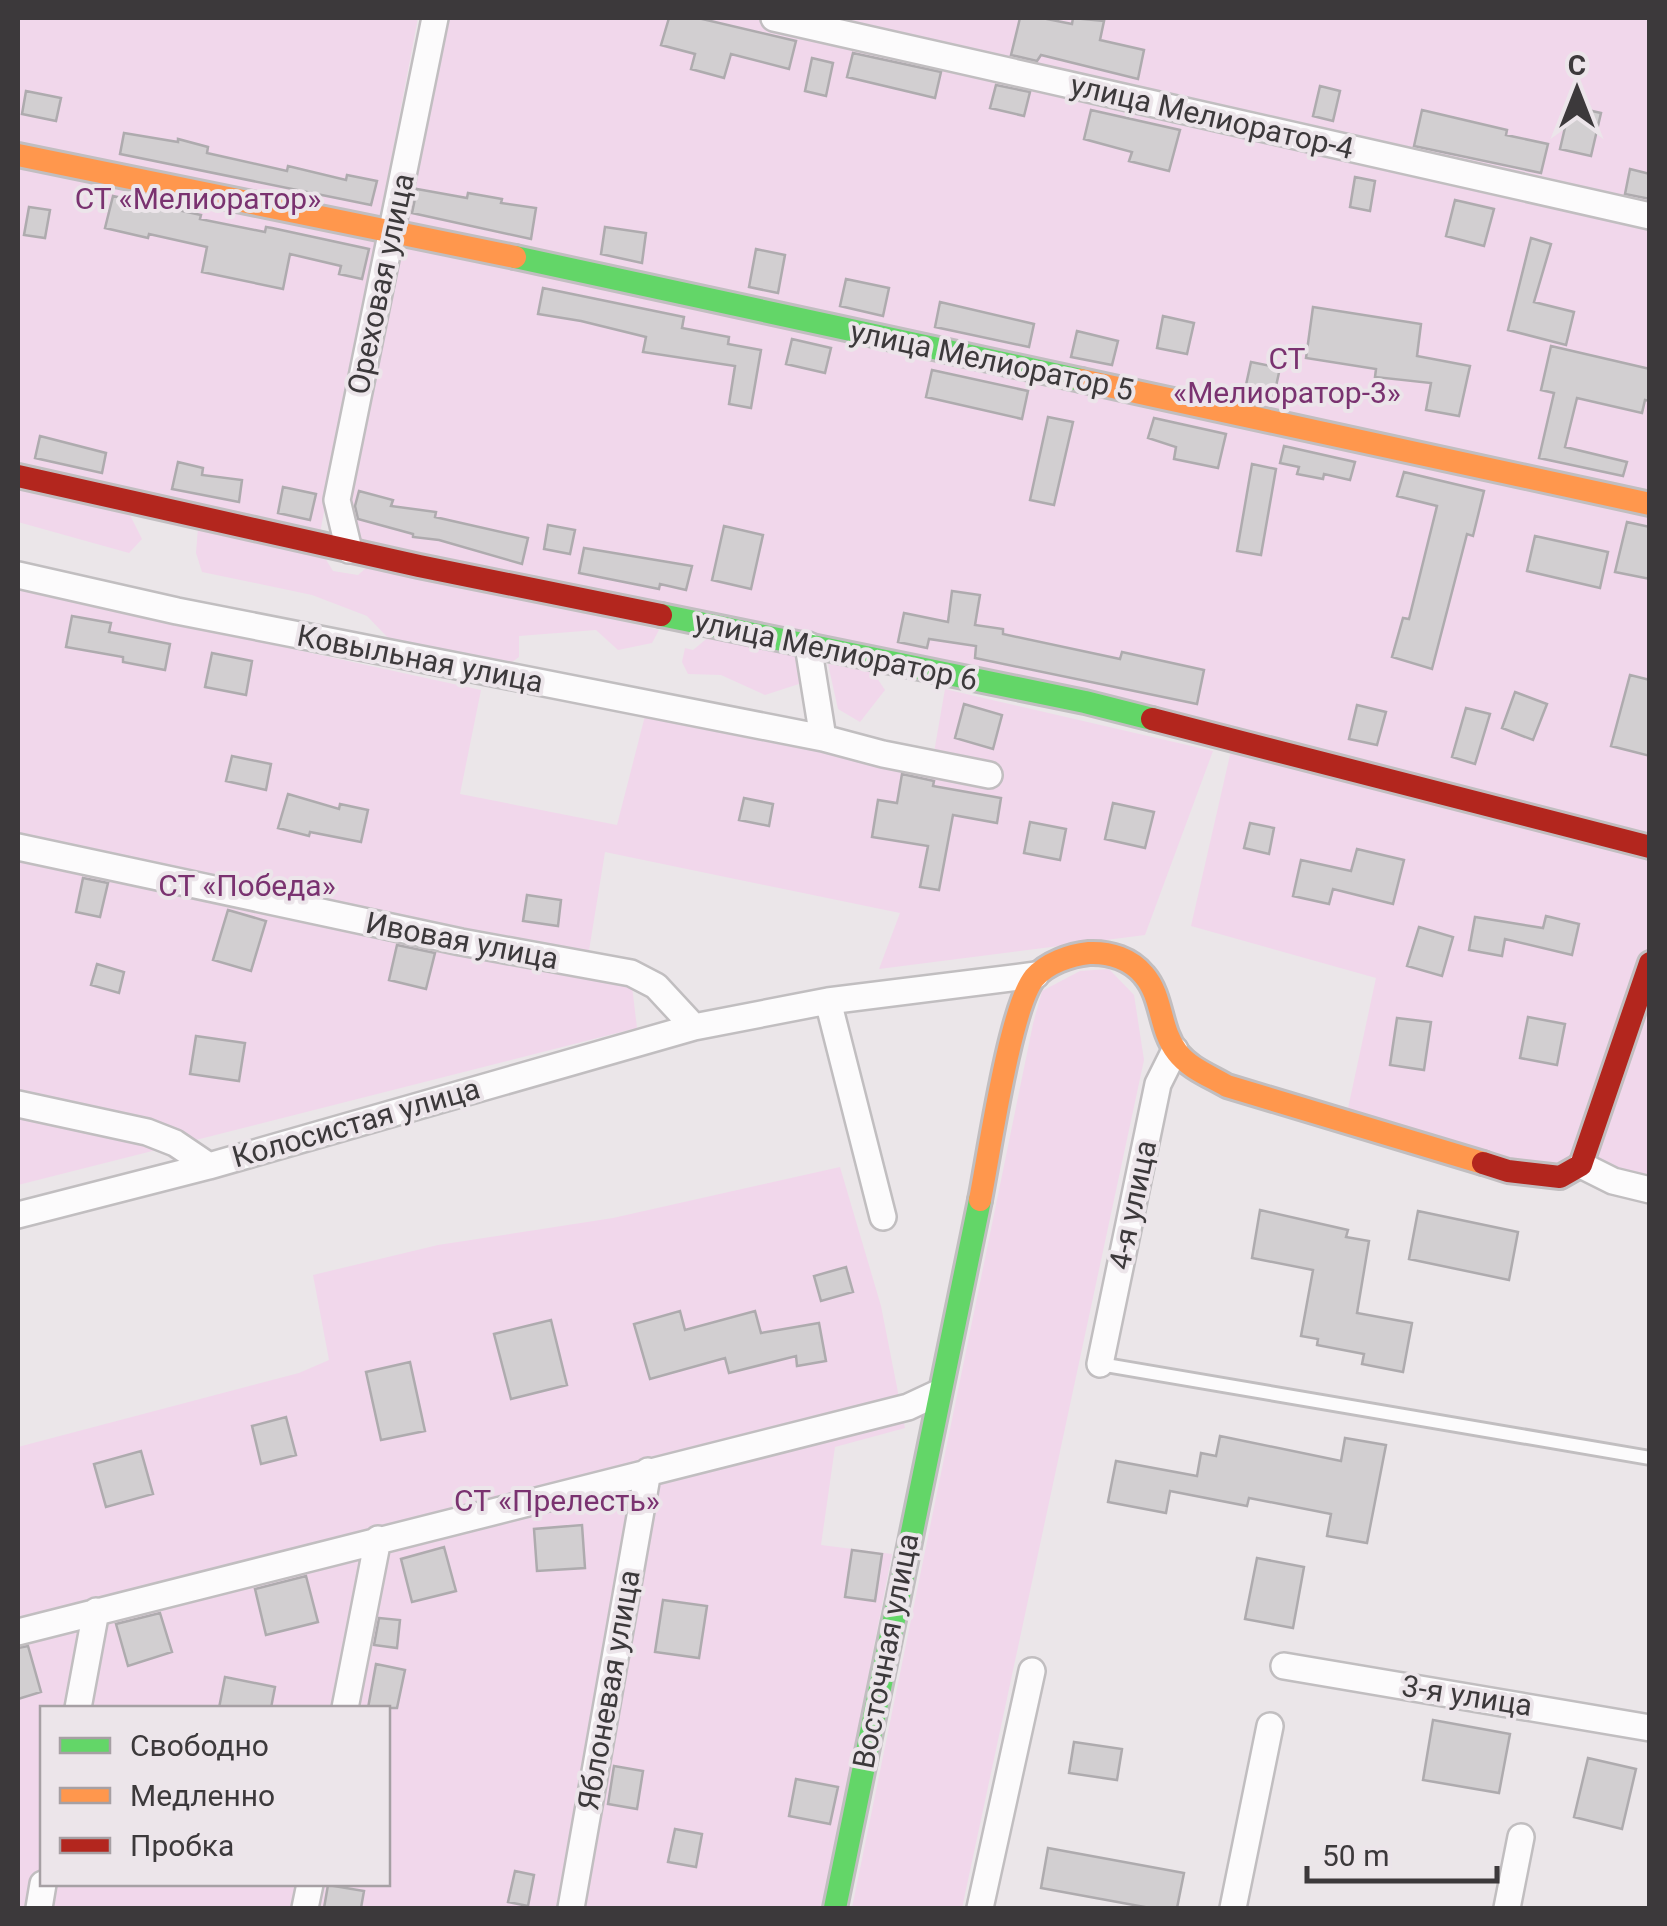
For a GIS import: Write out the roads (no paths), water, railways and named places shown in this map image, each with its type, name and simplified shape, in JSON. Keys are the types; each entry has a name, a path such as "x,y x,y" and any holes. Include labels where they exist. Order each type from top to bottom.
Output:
{"street":[{"name":"Ореховая улица","path":"349,550 337,500 435,18"},
{"name":"улица Мелиоратор-4","path":"774,18 1650,216"},
{"name":"улица Мелиоратор 5","path":"18,154 393,231 1650,504"},
{"name":"улица Мелиоратор 6","path":"18,476 349,550 1085,702 1650,847"},
{"name":"Ковыльная улица","path":"18,575 177,611 990,774"},
{"path":"808,645 823,738"},
{"name":"Ивовая улица","path":"18,847 461,942 630,973 656,986 703,1025"},
{"path":"1036,976 1068,958 1092,952 1115,953 1136,966 1152,985 1176,1050 1195,1068 1227,1086 1508,1171 1560,1177 1580,1165 1650,963"},
{"name":"Колосистая улица","path":"18,1215 208,1166 703,1025 828,1001 1036,976"},
{"name":"Восточная улица","path":"835,1908 1016,1022 1036,976"},
{"path":"828,1001 883,1216"},
{"name":"4-я улица","path":"1100,1364 1158,1084 1176,1050"},
{"path":"18,1104 147,1132 175,1143 208,1166"},
{"path":"1580,1165 1613,1181 1650,1190"},
{"path":"18,1632 908,1407 938,1393"},
{"name":"Яблоневая улица","path":"571,1908 648,1471"},
{"path":"345,1706 378,1540"},
{"path":"78,1706 96,1611"},
{"name":"3-я улица","path":"1284,1666 1650,1728"},
{"path":"980,1908 1032,1671"},
{"path":"1233,1908 1270,1726"},
{"path":"1506,1908 1521,1837"}],"lane":[{"path":"1100,1364 1650,1458"}],"park label":[{"name":"СТ «Мелиоратор»","path":"198,199"},
{"name":"СТ «Мелиоратор-3»","path":"1287,376"},
{"name":"СТ «Победа»","path":"247,886"},
{"name":"СТ «Прелесть»","path":"557,1501"}]}
